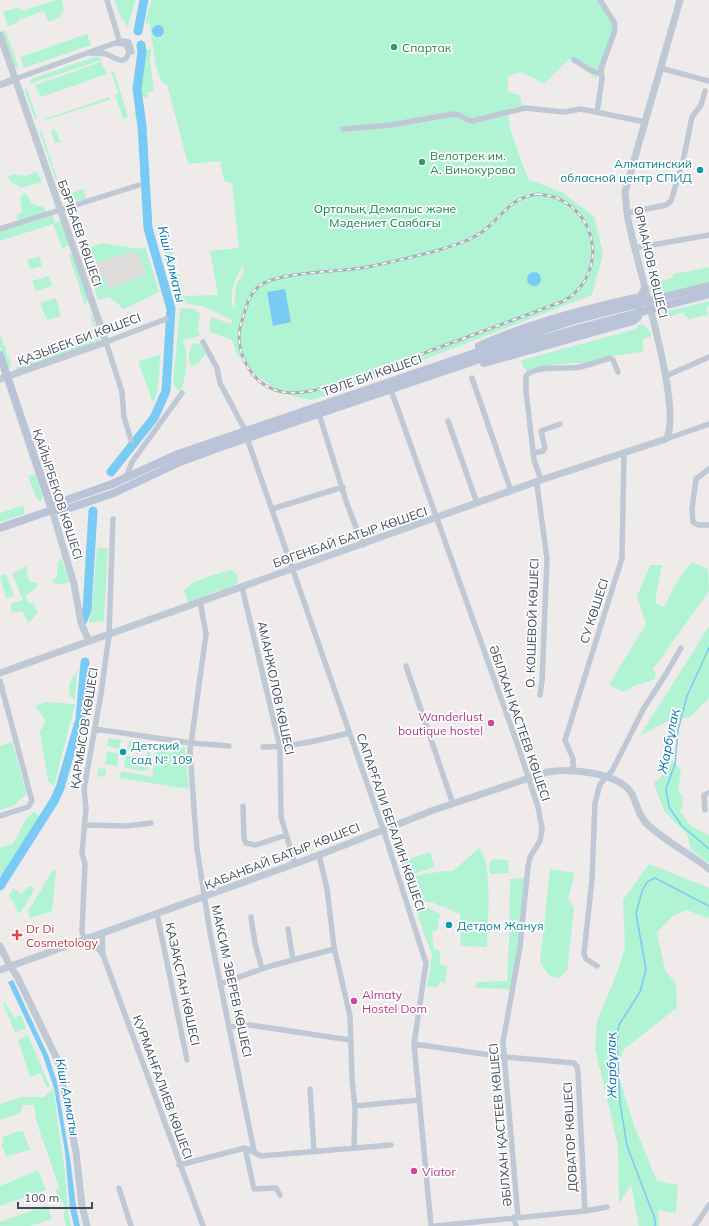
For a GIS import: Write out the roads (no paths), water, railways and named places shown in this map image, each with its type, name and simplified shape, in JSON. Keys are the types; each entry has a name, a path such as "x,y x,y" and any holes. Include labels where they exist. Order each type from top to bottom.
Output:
{"main road":[{"name":"ТӨЛЕ БИ КӨШЕСІ","path":"0,528 52,510 64,510 114,492 246,434 452,365 578,319 709,286"},
{"path":"452,365 499,337 558,318 640,297 645,289"},
{"name":"ТӨЛЕ БИ КӨШЕСІ","path":"517,342 586,326 709,294"},
{"path":"452,365 506,358 556,342 633,321 639,316 640,310 637,303 630,299"},
{"name":"ҚАЙЫРБЕКОВ КӨШЕСІ","path":"0,354 4,378 52,510"},
{"name":"ТӨЛЕ БИ КӨШЕСІ","path":"52,510 61,502 126,478 178,454 319,414 391,390 452,365"}],"street":[{"path":"107,0 120,43"},
{"path":"598,112 601,70 615,30 614,22 600,0"},
{"name":"ОРМАНОВ КӨШЕСІ","path":"666,439 669,434 670,426 666,376 627,213 625,192 680,0"},
{"name":"БӘРІБАЕВ КӨШЕСІ","path":"0,35 106,342 122,392 124,417 131,440"},
{"path":"0,85 15,79 90,53 120,43 125,44 128,48 128,55 124,60 116,60 105,54 90,53"},
{"path":"574,60 590,70 601,74"},
{"path":"660,68 709,81"},
{"path":"627,213 666,205 671,201 684,161 692,116 701,105 705,91"},
{"path":"343,129 391,125 453,114 459,114 468,121 472,121 525,108 564,112 581,109 644,122"},
{"path":"0,230 60,209 139,185"},
{"path":"635,248 709,235"},
{"name":"ҚАЗЫБЕК БИ КӨШЕСІ","path":"4,378 166,319"},
{"name":"САПАРҒАЛИ БЕГАЛИН КӨШЕСІ","path":"203,342 218,368 220,383 246,434 382,829 426,963 414,1044 431,1226"},
{"path":"666,376 709,357"},
{"name":"О. КОШЕВОЙ КӨШЕСІ","path":"540,695 542,682 547,559 537,485 540,481 534,453 524,379 527,374 539,370 566,366 578,367 610,358 613,360 618,372"},
{"path":"472,378 511,491"},
{"name":"ӘБІЛХАН ҚАСТЕЕВ КӨШЕСІ","path":"391,390 529,778 538,807 542,829 540,841 530,857 528,866 520,947 503,1042 516,1226"},
{"path":"126,478 132,462 182,393"},
{"path":"319,414 342,487 363,545"},
{"path":"448,422 477,503"},
{"path":"534,453 543,451 544,448 541,431 560,424"},
{"name":"БӨГЕНБАЙ БАТЫР КӨШЕСІ","path":"0,673 200,601 363,545 511,491 709,424"},
{"name":"СУ КӨШЕСІ","path":"573,771 573,759 565,740 622,558 624,452"},
{"path":"709,469 696,479 692,509 693,522 698,525 709,524"},
{"path":"272,509 342,487"},
{"name":"ҚАЙЫРБЕКОВ КӨШЕСІ","path":"52,510 74,584 81,623 89,641"},
{"name":"ҚАРМЫСОВ КӨШЕСІ","path":"87,938 82,932 85,864 82,853 86,808 84,789 95,729 109,635 113,519"},
{"name":"АМАНЖОЛОВ КӨШЕСІ","path":"242,587 280,747 281,811 286,835 295,864"},
{"name":"МАКСИМ ЗВЕРЕВ КӨШЕСІ","path":"200,601 206,634 190,743 197,849 220,984 254,1151"},
{"path":"597,966 586,958 584,954 592,879 595,803 600,784 612,771 644,708 681,648"},
{"path":"406,666 453,804"},
{"path":"0,681 32,797 31,804 0,816"},
{"path":"95,729 190,743 229,746"},
{"path":"263,747 280,747 311,742 349,733"},
{"name":"ҚАБАНБАЙ БАТЫР КӨШЕСІ","path":"0,970 295,864 382,829 547,772 563,770 573,771 606,777 625,786 632,795 638,811 647,824 709,869"},
{"path":"705,810 704,795 709,793"},
{"path":"243,806 244,839 246,843 256,845 286,835"},
{"path":"84,825 127,826 151,823"},
{"path":"319,855 327,890 334,949 350,1016 350,1040 355,1106 354,1148"},
{"name":"ҚАЗАҚСТАН КӨШЕСІ","path":"157,914 187,1060"},
{"path":"250,917 262,969"},
{"path":"288,928 293,960"},
{"path":"102,933 103,955"},
{"path":"87,938 103,955"},
{"path":"0,946 30,1001 58,1065 71,1123 82,1206 87,1226"},
{"path":"220,984 262,969 334,949"},
{"name":"ҚУРМАНҒАЛИЕВ КӨШЕСІ","path":"103,955 179,1165 203,1226"},
{"path":"229,1027 250,1025 350,1040"},
{"path":"414,1044 504,1058"},
{"name":"ДОВАТОР КӨШЕСІ","path":"504,1058 574,1063 577,1067 585,1211"},
{"path":"310,1089 314,1151"},
{"path":"355,1106 419,1100"},
{"path":"179,1165 245,1148 254,1151 261,1156 391,1145"},
{"path":"245,1148 254,1189 276,1188 280,1195"},
{"path":"119,1188 131,1226"},
{"path":"695,1226 709,1205"},
{"path":"435,1226 585,1211 607,1206"}],"water":[{"path":"158,25 162,27 164,31 162,35 158,37 154,35 152,31 154,27"},
{"path":"531,272 537,272 541,276 541,282 537,286 531,286 527,282 527,276"},
{"path":"285,289 291,322 273,326 267,292"},
{"path":"13,980 48,1055 57,1082 80,1226 74,1226 70,1209 65,1152 54,1088 43,1056 8,982"}],"waterway":[{"name":"Кіші Алматы","path":"138,31 144,0"},
{"name":"Кіші Алматы","path":"111,472 154,418 166,391 171,309 148,228 142,126 137,89 142,52 141,45"},
{"name":"Кіші Алматы","path":"83,620 87,610 93,511"},
{"name":"Жарбұлақ","path":"709,648 687,696 678,730 675,764 666,789 669,807 682,826 709,849"},
{"name":"Кіші Алматы","path":"0,886 54,801 60,788 80,719 85,662"},
{"name":"Жарбұлақ","path":"655,1226 655,1219 627,1146 620,1103 617,1041 619,1025 640,992 646,969 636,914 642,891 647,882 655,878 709,906"}],"railway":[{"path":"538,194 558,199 573,208 585,222 591,238 593,255 589,273 579,288 564,301 349,381 316,390 291,393 274,390 258,380 247,365 240,347 240,328 251,296 258,287 266,282 291,275 350,269 388,263 451,246 471,239 482,232 507,208 520,199 538,194"}],"place":[{"name":"Спартак","path":"394,47"},
{"name":"Велотрек им. А. Винокурова","path":"422,162"},
{"name":"Алматинский обласной центр СПИД","path":"700,170"},
{"name":"Wanderlust boutique hostel","path":"491,723"},
{"name":"Детский сад № 109","path":"123,752"},
{"name":"Детдом Жануя","path":"449,925"},
{"name":"Dr Di Cosmetology","path":"17,935"},
{"name":"Almaty Hostel Dom","path":"354,1001"},
{"name":"Viator","path":"414,1171"}],"park label":[{"name":"Орталық Демалыс және Мәдениет Саябағы","path":"385,215"}]}
